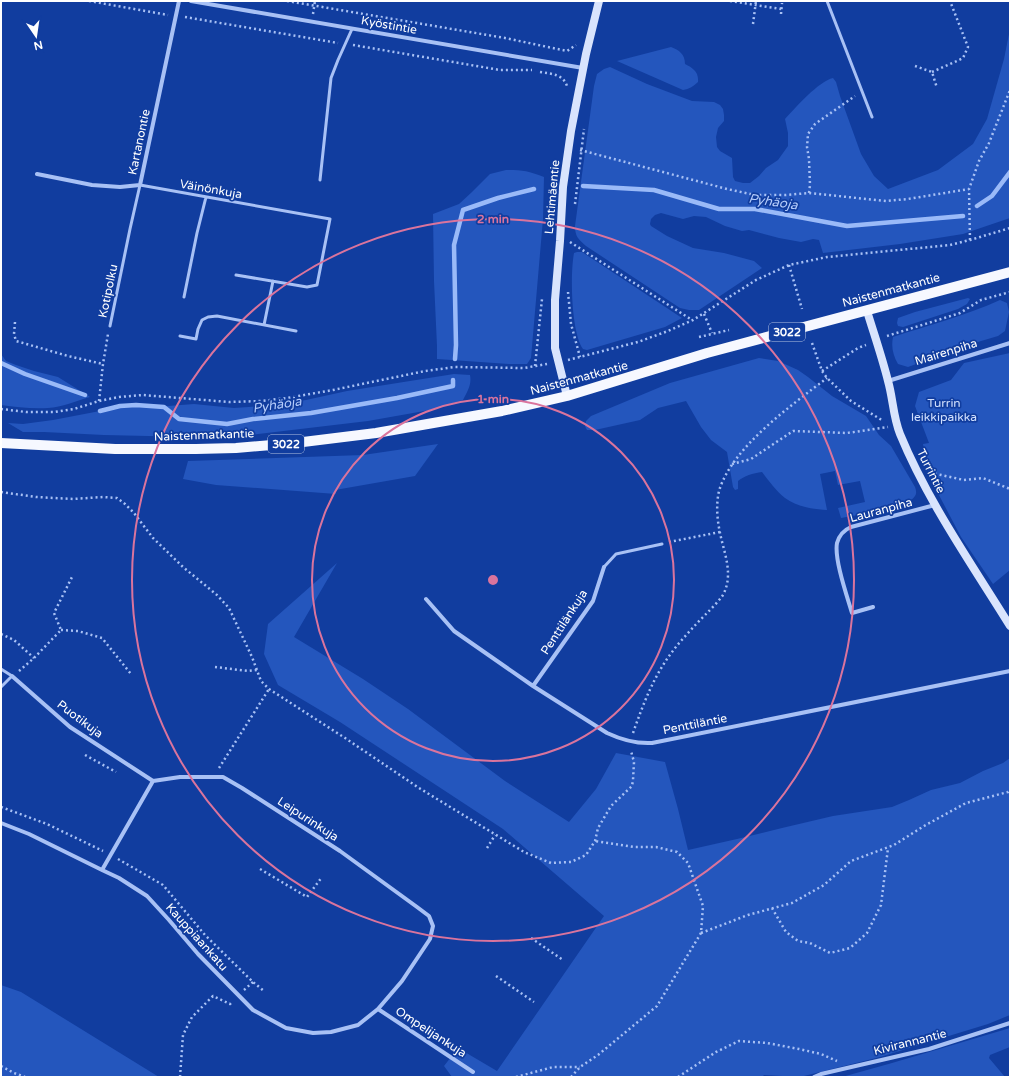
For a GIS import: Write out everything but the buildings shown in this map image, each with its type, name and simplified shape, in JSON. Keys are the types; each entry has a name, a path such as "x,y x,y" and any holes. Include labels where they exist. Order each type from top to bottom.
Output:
{"main road":[{"name":"Naistenmatkantie","path":"1,443 115,449 236,448 294,444 376,433 502,411 567,396 707,353 1010,272"}],"street":[{"name":"Kartanontie","path":"37,174 92,185 120,187 140,185 179,1"},
{"name":"Kyöstintie","path":"191,1 583,68"},
{"name":"Lehtimäentie","path":"567,396 558,362 555,337 555,300 563,187 570,148 571,131 583,68 599,1"},
{"name":"Turrintie","path":"867,311 888,381 897,425 912,462 935,505 1010,626"},
{"name":"Mairenpiha","path":"888,381 1010,343"},
{"name":"Lauranpiha","path":"873,607 852,613 838,560 837,544 840,537 851,527 935,505"},
{"name":"Penttilänkuja","path":"533,686 593,601 604,567"},
{"name":"Penttiläntie","path":"426,598 454,631 533,686 607,733 629,742 640,744 652,743 1010,671"},
{"name":"Puotikuja","path":"12,676 70,727 153,781"},
{"name":"Leipurinkuja","path":"153,781 180,777 224,777 347,856 428,916 433,926 430,939 402,981 378,1009"},
{"path":"102,870 153,781"},
{"name":"Kauppiaankatu","path":"1,823 29,834 118,878 147,896 198,954 253,1010 286,1028 313,1033 331,1032 358,1025 378,1009"},
{"name":"Ompelijankuja","path":"378,1009 473,1072"},
{"name":"Kivirannantie","path":"814,1077 821,1074 929,1049 1010,1023"}],"lane":[{"path":"827,1 872,117"},
{"path":"320,180 331,78 352,29"},
{"name":"Väinönkuja","path":"140,185 330,219 317,285 307,287 273,281"},
{"name":"Kotipolku","path":"110,326 140,185"},
{"path":"184,297 206,197"},
{"path":"236,275 273,281 264,325"},
{"path":"180,336 196,339 202,320 208,317 216,316 296,331"},
{"path":"604,567 616,554 662,544"},
{"path":"1,669 12,676 1,687"}],"path":[{"path":"89,1 500,70 532,70"},
{"path":"287,1 498,37 567,51 576,45 580,40"},
{"path":"729,6 730,1 781,9"},
{"path":"753,24 756,1"},
{"path":"915,66 932,72 963,58 968,47 950,1"},
{"path":"781,14 782,3"},
{"path":"539,72 559,76 565,81 569,93"},
{"path":"932,72 937,88"},
{"path":"970,240 969,189 979,161 989,143 1010,90"},
{"path":"809,192 809,159 807,147 808,134 815,124 848,100"},
{"path":"574,208 585,125"},
{"path":"570,148 755,195 809,192 886,201 969,189"},
{"path":"1,409 26,412 54,412 74,409 99,401 119,397 143,395 228,402 261,401 294,397 425,371 455,367 524,368 558,362 638,342 668,331 704,314 756,280 789,264 827,256 950,245 1010,228"},
{"path":"569,249 570,236"},
{"path":"569,242 693,320"},
{"path":"789,264 802,309"},
{"path":"568,289 571,324 580,357"},
{"path":"822,371 858,348 893,334 960,313 981,300 1010,292"},
{"path":"535,366 543,296"},
{"path":"704,314 712,333"},
{"path":"14,322 14,334 16,341 68,356 103,364"},
{"name":"Kotipolku","path":"99,401 103,364 110,326"},
{"path":"699,337 730,330"},
{"path":"812,343 822,371 827,378 851,401 880,419 897,425"},
{"path":"1,492 36,497 73,499 117,498 134,513 153,538 183,567 217,595 229,608 252,657 261,681 269,688 419,788 524,852 551,863 572,862 586,855 595,841 598,828 610,806 632,786 634,780 634,762 629,742 646,696 656,676 679,643 714,606 722,595 728,578 728,570 720,532 717,505 720,490 726,474 758,434 827,378"},
{"path":"732,465 751,459 793,431 847,433 897,425"},
{"path":"927,468 932,473 964,480 983,478 1010,489"},
{"path":"662,544 720,532"},
{"path":"61,630 54,613 73,575"},
{"path":"12,676 34,658 61,630 78,631 102,638 131,674"},
{"path":"1,634 14,640 34,658"},
{"path":"215,666 248,671 257,670"},
{"path":"213,777 269,688"},
{"path":"85,755 116,772"},
{"path":"701,933 748,915 792,903 824,885 851,861 894,846 924,826 966,803 1008,792 1010,790"},
{"path":"487,848 495,835"},
{"path":"571,1077 580,1067 598,1055 657,1006 701,933 703,906 688,863 676,852 656,848 634,847 595,841"},
{"path":"772,908 786,932 798,941 810,943 830,953 850,948 867,933 881,905 888,848"},
{"path":"260,869 307,897 322,877"},
{"path":"531,938 563,960"},
{"path":"496,976 534,1002"},
{"path":"180,1077 183,1035 192,1017 213,996 230,1004"},
{"path":"678,1077 716,1052 739,1041 799,1048 821,1054 838,1062 845,1069"},
{"path":"1,1066 25,1077"},
{"path":"516,1077 553,1067 580,1067"}],"green space":[{"path":"1010,29 1010,218 963,234 900,244 823,253 819,240 813,239 801,242 749,230 742,231 725,226 706,217 694,216 683,219 661,213 655,215 651,219 651,226 667,236 693,248 724,253 754,261 762,268 699,310 680,308 586,246 576,235 575,226 594,86 597,74 604,69 610,67 647,84 692,101 714,102 720,105 723,109 724,121 718,128 716,137 717,147 720,151 732,158 733,177 735,181 743,183 750,183 766,168 778,160 788,146 788,133 785,119 814,89 827,80 833,78 836,82 861,154 874,176 888,189 938,170 973,144 987,119 1004,59"},
{"path":"671,47 681,53 685,64 693,69 698,76 698,82 689,88 683,90 617,61"},
{"path":"506,170 525,171 544,177 543,219 531,358 527,364 437,359 433,214 459,204 490,174"},
{"path":"582,252 682,318 665,327 587,350 583,349 576,330 572,302 573,262 574,253"},
{"path":"968,298 970,299 967,304 958,309 903,327 898,326 898,318"},
{"path":"1000,300 1007,303 1009,312 1005,331 998,336 971,344 908,367 898,364 893,351 893,337 960,316"},
{"name":"Turrin leikkipaikka","path":"1010,353 1010,570 993,584 961,537 930,478 923,444 929,443 915,406 919,392 951,380 964,363"},
{"path":"1,354 6,361 34,371 58,377 90,397 48,408 1,405"},
{"path":"759,358 778,361 798,370 832,396 866,416 879,435 891,446 915,487 915,496 910,501 892,508 841,518 838,508 865,502 860,481 838,485 835,471 820,474 827,510 795,504 785,498 762,472 740,479 738,481 738,489 735,490 733,487 727,452 711,440 701,427 686,401 658,408 640,420 595,430 587,430 585,426 586,421 591,416 670,383"},
{"path":"454,374 470,375 470,385 463,400 430,410 368,421 242,436 192,437 23,432 8,423 23,424 53,420 120,406 168,406 194,404 234,408 264,406"},
{"path":"438,444 415,476 335,490 336,494 216,485 183,479 188,461 363,455"},
{"path":"337,563 294,637 363,679 408,709 505,781 569,822 596,789 616,753 665,762 688,850 833,816 892,807 931,790 960,783 1003,763 1010,758 1010,1015 988,1024 880,1057 800,1077 764,1075 762,1077 452,1077 444,1066 458,1048 497,1071 604,916 503,829 340,722 278,685 264,654 268,624"},
{"path":"1,985 21,992 159,1077 1,1077"},
{"path":"1010,1028 1010,1047 990,1055 989,1058 1005,1077 842,1077 892,1063"}],"waterway":[{"name":"Pyhäoja","path":"977,206 992,196 1010,172"},
{"name":"Pyhäoja","path":"583,186 654,190 719,209 755,209 847,226 963,216"},
{"name":"Pyhäoja","path":"455,359 454,245 463,210 498,198 534,189"},
{"name":"Pyhäoja","path":"1,363 25,374 85,395"},
{"name":"Pyhäoja","path":"100,411 120,406 136,405 164,407 179,419 227,424 253,419 311,413 397,398 453,386 453,380"}]}
